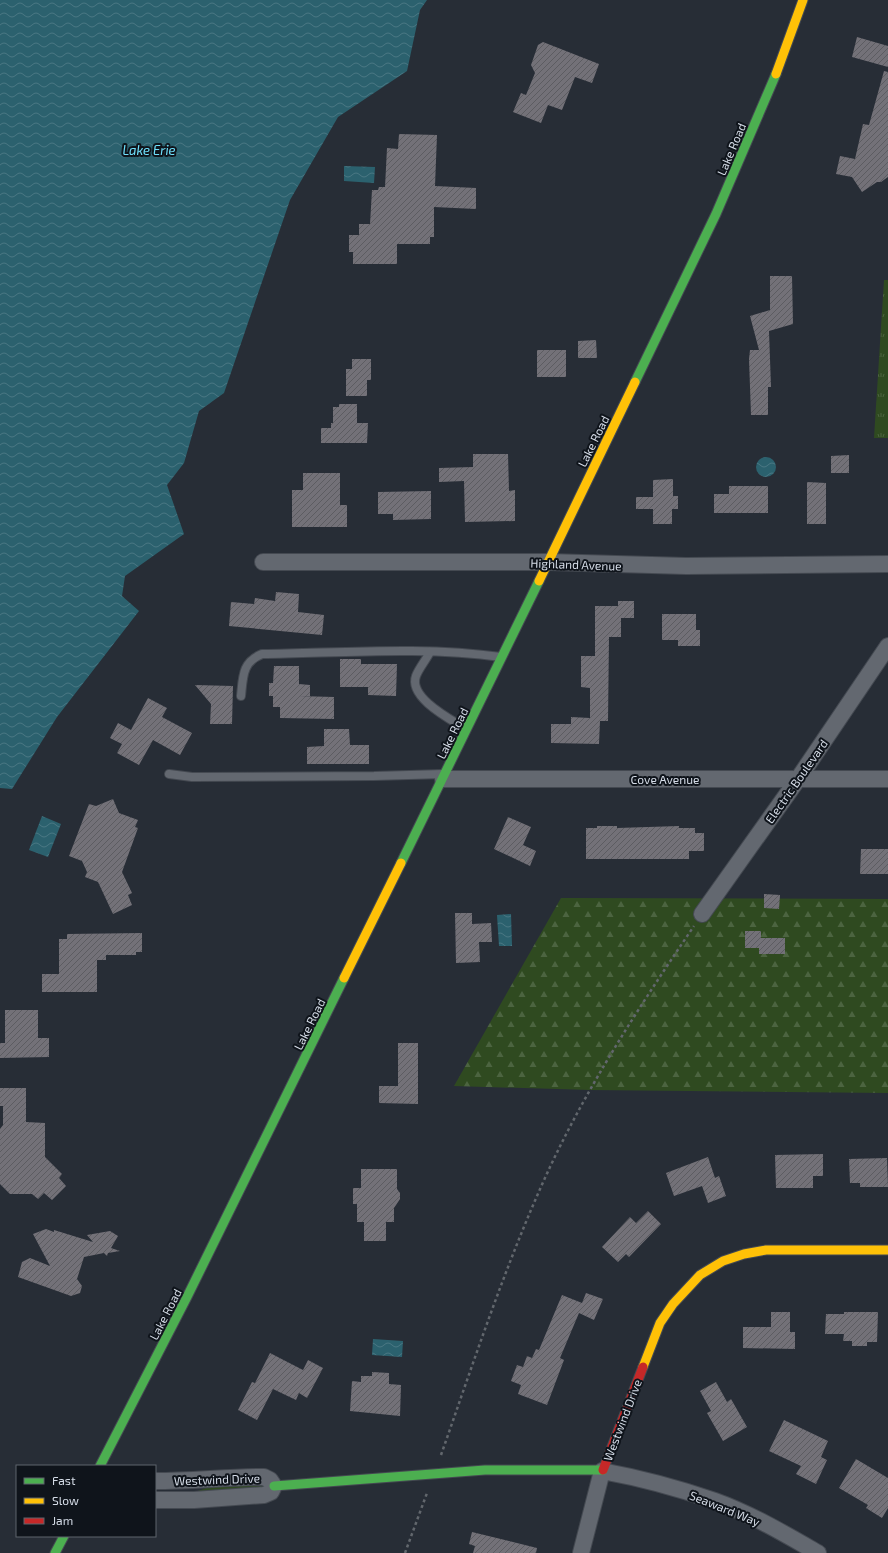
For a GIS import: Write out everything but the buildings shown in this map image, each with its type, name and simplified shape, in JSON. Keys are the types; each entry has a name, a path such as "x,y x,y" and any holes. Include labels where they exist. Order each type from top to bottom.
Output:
{"main road":[{"name":"Lake Road","path":"101,1465 187,1297 444,776 726,193 774,80 803,0"},
{"name":"Westwind Drive","path":"274,1486 434,1473 521,1469 602,1472 660,1323 673,1304 700,1275 723,1262 755,1251 888,1250"},
{"path":"55,1553 63,1537"}],"street":[{"name":"Highland Avenue","path":"263,562 548,562 686,566 888,564"},
{"name":"Electric Boulevard","path":"702,914 798,780 888,646"},
{"name":"Cove Avenue","path":"444,776 798,780 888,779"},
{"path":"581,1553 602,1472"},
{"name":"Seaward Way","path":"602,1472 630,1476 715,1501 775,1529 818,1553"},
{"name":"Westwind Drive","path":"156,1481 198,1481 224,1477 264,1477 270,1480 274,1486 271,1492 264,1495 194,1500 156,1500"}],"lane":[{"path":"241,696 244,671 252,658 262,654 430,652 476,653 502,657"},
{"path":"430,652 415,678 417,690 428,704 467,729"},
{"path":"169,774 192,777 444,776"}],"path":[{"path":"404,1553 498,1293 550,1167 590,1090 638,1008 702,914"}],"green space":[{"path":"884,280 888,280 888,438 874,438"},
{"path":"561,898 888,899 888,1093 590,1090 454,1086"},
{"path":"264,1482 270,1488 156,1495 156,1491 198,1491 220,1483"}],"water":[{"name":"Lake Erie","path":"0,0 427,0 420,10 407,71 338,117 290,200 224,393 199,411 184,463 167,485 184,534 125,576 122,596 139,611 57,717 12,789 0,788"},
{"path":"344,166 375,167 374,183 344,181"},
{"path":"766,457 773,460 776,467 773,474 766,477 759,474 756,467 759,460"},
{"path":"42,816 61,824 48,857 29,850"},
{"path":"511,914 512,946 499,946 497,915"},
{"path":"373,1339 403,1341 402,1357 372,1355"}],"traffic: fast":[{"path":"635,382 716,214 776,74"},
{"path":"401,863 539,581"},
{"path":"101,1465 187,1297 344,978"},
{"path":"274,1486 485,1470 603,1470"},
{"path":"55,1553 63,1537"}],"traffic: slow":[{"path":"776,74 803,0"},
{"path":"539,581 635,382"},
{"path":"344,978 401,863"},
{"path":"643,1367 660,1323 673,1304 700,1275 723,1261 744,1254 766,1250 888,1250"}],"traffic: jam":[{"path":"603,1470 643,1367"}]}
